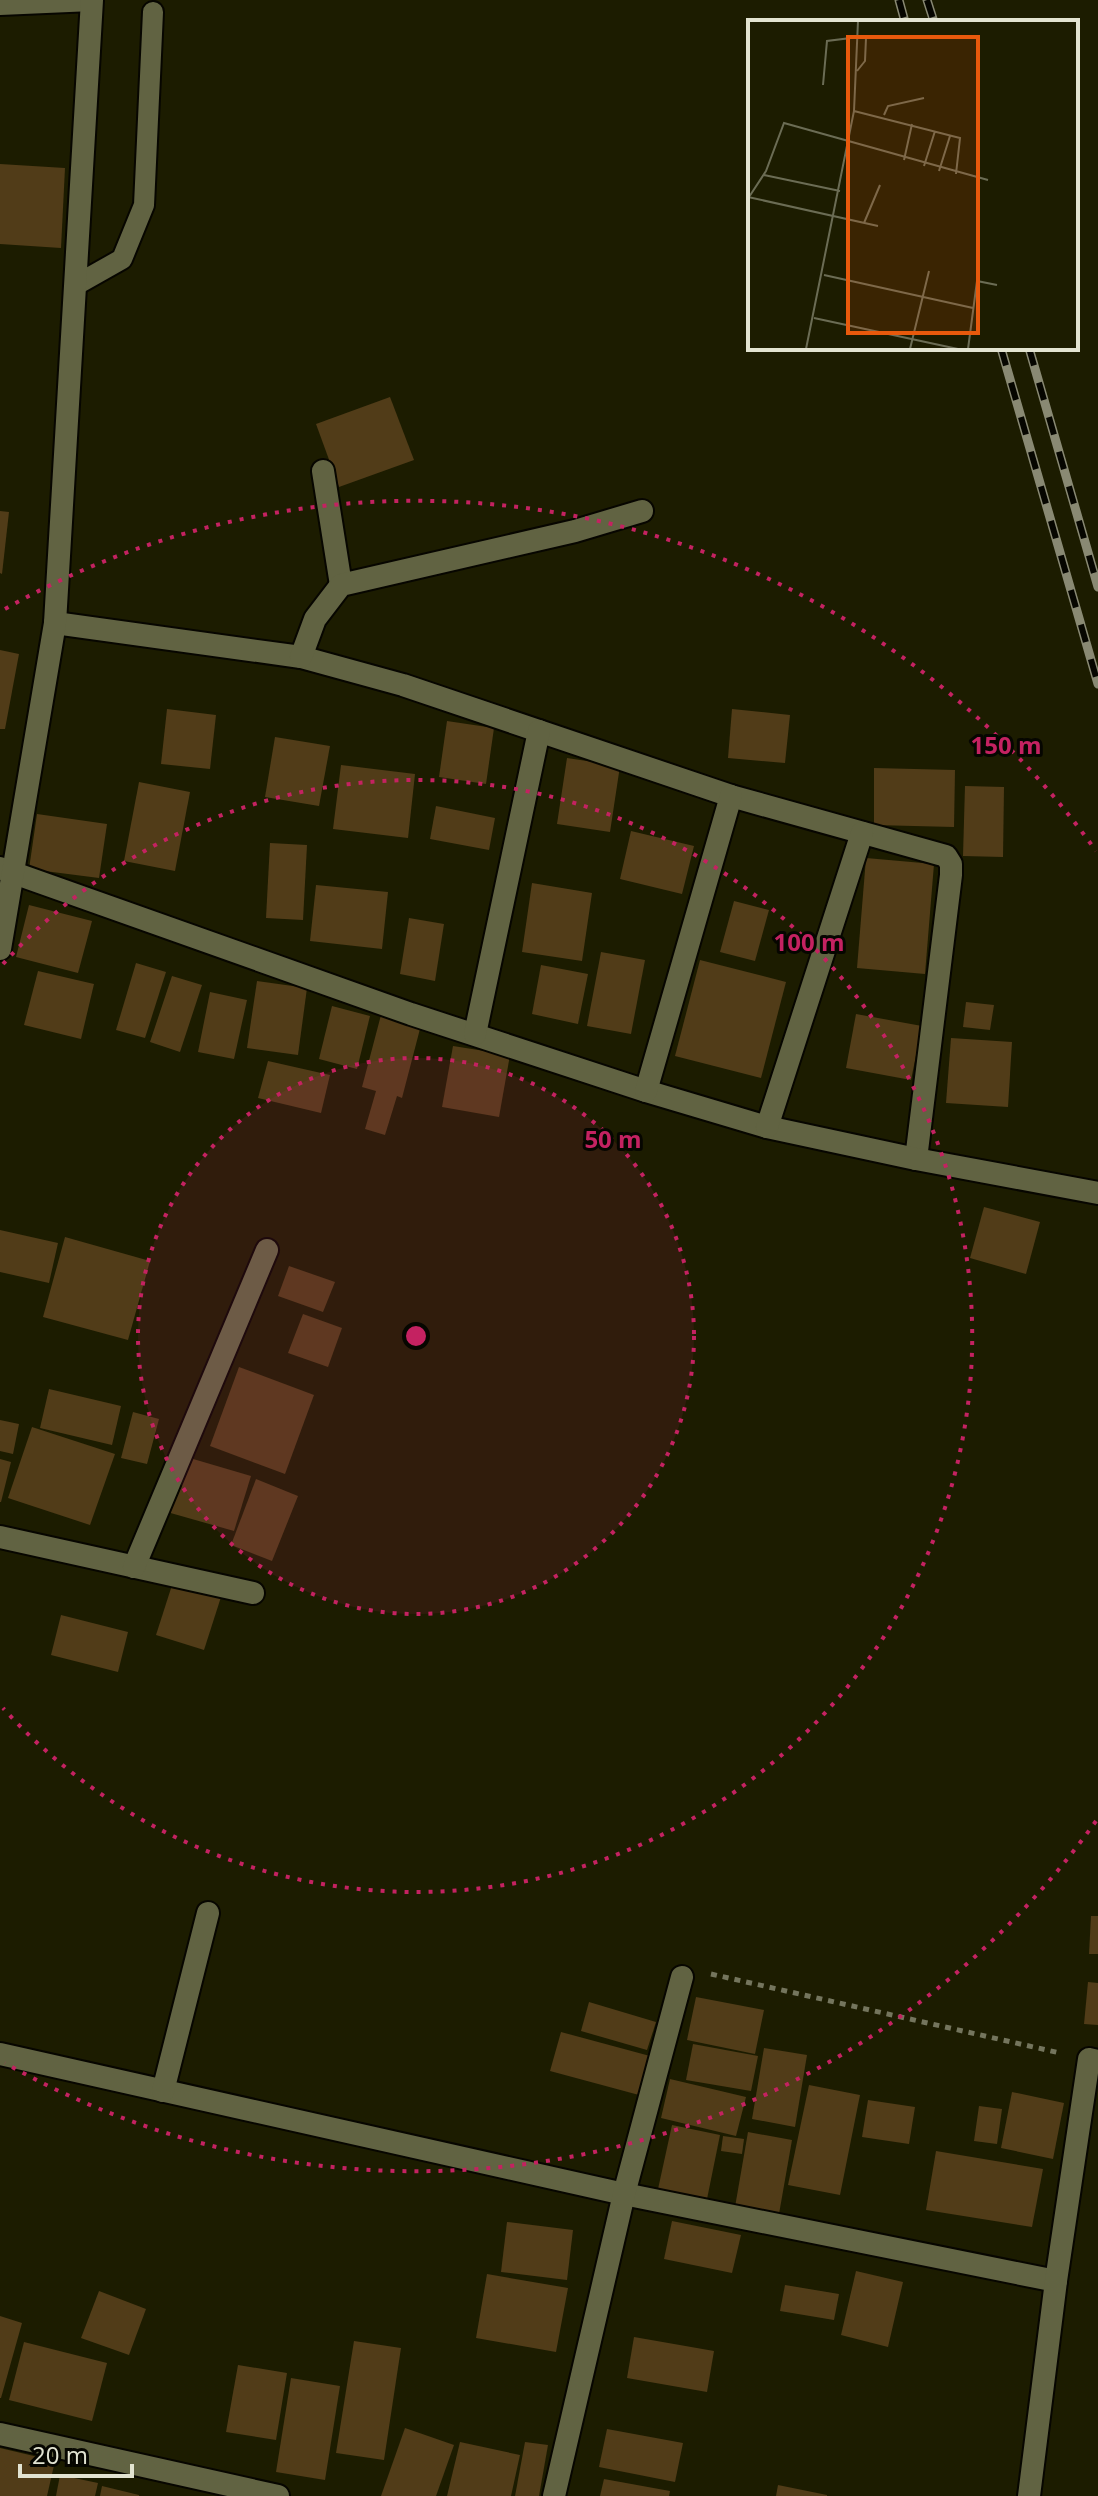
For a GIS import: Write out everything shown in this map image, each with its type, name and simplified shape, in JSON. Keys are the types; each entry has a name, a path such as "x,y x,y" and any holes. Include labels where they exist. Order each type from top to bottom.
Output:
{"street":[{"path":"0,949 7,870 55,623 92,0"},
{"path":"323,471 341,585"},
{"path":"301,657 315,619 341,585 575,531 642,511"},
{"path":"55,623 301,657 390,681 731,796 946,856 951,864 951,875 916,1159"},
{"path":"475,1034 539,731"},
{"path":"646,1091 731,796"},
{"path":"767,1127 862,833"},
{"path":"7,870 411,1014 767,1127 1098,1193"},
{"path":"134,1567 267,1250"},
{"path":"0,1537 253,1593"},
{"path":"163,2091 208,1913"},
{"path":"554,2496 624,2194 682,1977"},
{"path":"0,2054 624,2194 1056,2281"},
{"path":"1029,2496 1056,2281 1093,2060"},
{"path":"0,2434 278,2496"}],"lane":[{"path":"0,5 92,0"},
{"path":"76,285 122,259 144,205 153,12"}],"path":[{"path":"682,1977 691,1970 747,1981 981,2037 1093,2060"}],"building":[{"path":"0,164 65,168 61,248 0,244"},
{"path":"390,397 414,460 339,487 316,424"},
{"path":"0,511 9,512 2,574 0,573"},
{"path":"0,650 19,654 5,729 0,729"},
{"path":"167,709 216,715 210,769 161,764"},
{"path":"732,709 790,715 785,763 728,758"},
{"path":"447,721 494,728 486,784 439,777"},
{"path":"275,737 330,746 319,806 265,797"},
{"path":"567,758 620,766 610,832 557,824"},
{"path":"341,765 415,774 408,838 333,829"},
{"path":"874,768 955,770 954,827 874,825"},
{"path":"139,782 190,792 175,871 124,861"},
{"path":"965,786 1004,787 1003,857 963,856"},
{"path":"436,806 495,818 489,850 430,839"},
{"path":"37,814 107,824 99,878 29,869"},
{"path":"631,831 694,846 682,894 620,879"},
{"path":"270,843 307,845 303,920 266,918"},
{"path":"866,858 934,864 925,974 857,968"},
{"path":"532,883 592,893 582,961 522,952"},
{"path":"316,885 388,892 382,949 310,941"},
{"path":"734,901 769,910 755,961 720,952"},
{"path":"29,905 92,921 78,973 16,957"},
{"path":"409,918 444,924 435,981 400,974"},
{"path":"601,952 645,960 631,1034 587,1026"},
{"path":"700,960 786,982 761,1078 675,1056"},
{"path":"136,963 166,972 145,1038 116,1030"},
{"path":"541,965 588,974 578,1024 532,1014"},
{"path":"38,971 94,984 81,1039 24,1025"},
{"path":"172,976 202,985 180,1052 150,1042"},
{"path":"257,981 307,988 298,1055 247,1048"},
{"path":"210,992 247,1000 234,1059 198,1052"},
{"path":"966,1002 994,1005 990,1030 963,1027"},
{"path":"332,1006 370,1016 357,1069 319,1059"},
{"path":"856,1014 922,1026 911,1080 846,1068"},
{"path":"381,1015 421,1025 402,1098 397,1096 385,1135 365,1129 376,1091 362,1087"},
{"path":"951,1038 1012,1042 1008,1107 946,1103"},
{"path":"453,1046 510,1055 499,1117 442,1107"},
{"path":"268,1061 330,1075 321,1113 258,1098"},
{"path":"984,1207 1040,1222 1026,1274 970,1258"},
{"path":"0,1230 58,1243 49,1283 0,1272"},
{"path":"65,1237 150,1261 128,1340 43,1317"},
{"path":"289,1266 335,1282 323,1312 278,1296"},
{"path":"303,1314 342,1328 328,1367 288,1353"},
{"path":"239,1367 314,1395 285,1474 210,1446"},
{"path":"49,1389 121,1406 112,1445 40,1428"},
{"path":"133,1412 159,1419 147,1464 121,1458"},
{"path":"0,1420 19,1424 13,1454 0,1451"},
{"path":"32,1427 115,1454 90,1525 8,1498"},
{"path":"183,1456 251,1476 234,1531 167,1512"},
{"path":"0,1459 11,1462 1,1502 0,1502"},
{"path":"256,1479 298,1496 272,1561 231,1545"},
{"path":"173,1582 221,1597 204,1650 156,1635"},
{"path":"61,1615 128,1632 118,1672 51,1655"},
{"path":"1091,1916 1098,1916 1098,1954 1089,1954"},
{"path":"1088,1982 1098,1983 1098,2025 1084,2024"},
{"path":"696,1997 764,2010 755,2054 687,2040"},
{"path":"589,2002 656,2022 647,2050 581,2031"},
{"path":"561,2032 650,2056 639,2095 550,2071"},
{"path":"693,2044 758,2056 751,2091 686,2080"},
{"path":"764,2048 807,2055 795,2127 752,2119"},
{"path":"670,2079 746,2097 736,2136 661,2118"},
{"path":"809,2085 860,2095 840,2195 788,2185"},
{"path":"1012,2092 1064,2103 1053,2159 1001,2148"},
{"path":"868,2100 915,2107 909,2144 862,2137"},
{"path":"979,2106 1002,2109 997,2144 974,2141"},
{"path":"672,2125 720,2135 707,2199 658,2189"},
{"path":"748,2132 792,2140 779,2214 735,2207"},
{"path":"723,2136 744,2139 742,2154 721,2151"},
{"path":"936,2151 1043,2169 1032,2227 926,2210"},
{"path":"672,2221 741,2235 732,2273 664,2259"},
{"path":"507,2222 573,2230 567,2280 501,2272"},
{"path":"856,2271 903,2282 888,2347 841,2335"},
{"path":"487,2274 568,2288 556,2352 476,2338"},
{"path":"785,2285 839,2294 834,2320 780,2311"},
{"path":"99,2291 146,2309 129,2355 81,2338"},
{"path":"0,2316 22,2323 1,2398 0,2398"},
{"path":"634,2337 714,2351 707,2392 627,2378"},
{"path":"354,2341 401,2348 384,2460 336,2453"},
{"path":"24,2342 107,2363 92,2421 9,2400"},
{"path":"238,2365 287,2373 276,2440 226,2432"},
{"path":"291,2378 340,2386 325,2480 276,2472"},
{"path":"405,2428 454,2445 436,2496 381,2496"},
{"path":"607,2429 683,2443 675,2482 599,2467"},
{"path":"460,2442 520,2455 511,2496 447,2496"},
{"path":"525,2442 548,2445 539,2496 515,2496"},
{"path":"0,2448 55,2461 47,2496 0,2496"},
{"path":"60,2475 98,2483 95,2496 56,2496"},
{"path":"604,2479 670,2491 669,2496 600,2496"},
{"path":"778,2485 827,2495 827,2496 776,2496"},
{"path":"102,2486 139,2495 139,2496 100,2496"}],"railway":[{"path":"899,0 904,20"},
{"path":"927,0 933,20"},
{"path":"1002,350 1098,684"},
{"path":"1030,350 1098,587"}]}
